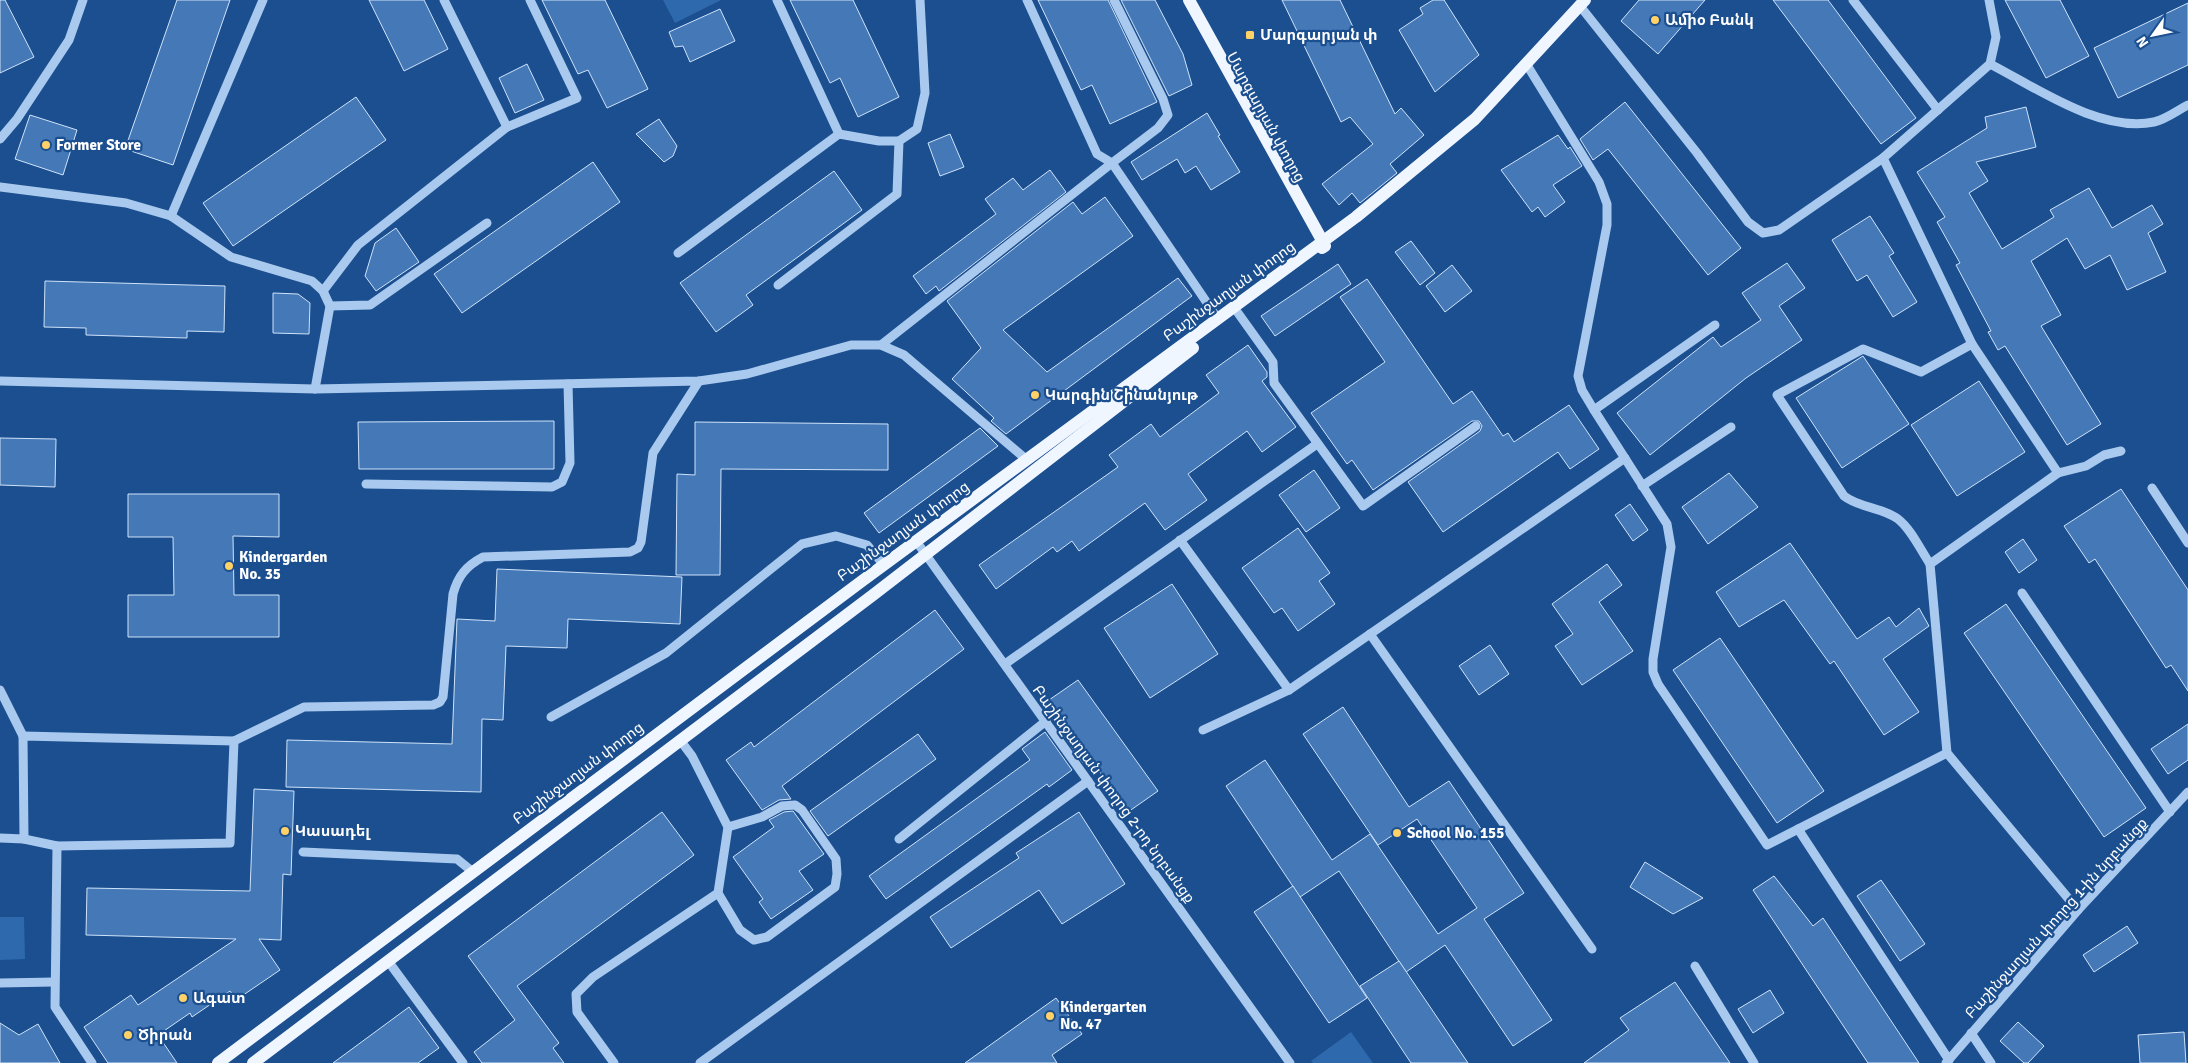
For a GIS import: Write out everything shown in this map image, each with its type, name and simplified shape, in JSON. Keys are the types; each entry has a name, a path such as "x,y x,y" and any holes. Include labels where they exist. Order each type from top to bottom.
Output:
{"main road":[{"name":"Մարգարյան փողոց","path":"1183,0 1322,246"},
{"name":"Մարգարյան փողոց","path":"1189,0 1322,246"},
{"name":"Բաշինջաղյան փողոց","path":"253,1063 925,554 1238,313 1402,181 1475,119 1527,65 1582,3"},
{"name":"Բաշինջաղյան փողոց","path":"218,1063 916,541 1218,319 1322,246"}],"street":[{"path":"0,139 17,120 69,40 83,0"},
{"path":"171,216 263,0"},
{"path":"444,0 507,126"},
{"path":"323,292 358,245 507,126 577,98 530,0"},
{"path":"777,0 839,134"},
{"path":"678,253 839,134 879,141 900,141 917,129 926,93 920,0"},
{"path":"1027,0 1097,154 1112,163 1218,319"},
{"path":"882,345 1158,128 1168,115 1163,98 1114,0"},
{"path":"1853,0 1938,110"},
{"path":"1582,3 1748,222 1763,233 1779,230 1883,158 1990,64 1996,37 1989,0"},
{"path":"1990,64 2074,108 2108,120 2132,125 2156,122 2188,104"},
{"path":"1527,65 1599,182 1608,204 1607,225 1578,376 1582,390 1594,410 1667,524 1671,548 1653,659 1653,672 1658,684 1766,845 1947,753"},
{"path":"778,285 897,194 900,141"},
{"path":"1883,158 1972,344 2058,472"},
{"path":"0,187 126,203 171,216 231,257 312,282 323,292 330,306 315,389"},
{"path":"330,306 370,305 487,223"},
{"path":"1238,313 1273,362 1274,383 1363,506 1476,426"},
{"path":"1594,410 1715,325"},
{"path":"1972,344 1921,372 1863,349 1777,395 1844,496 1850,501 1897,518 1905,525 1930,564 1947,753 2078,910"},
{"path":"0,381 315,389 699,380 747,374 851,345 882,345 904,355 1027,460"},
{"path":"23,736 234,741 304,706 433,705 440,702 444,697 453,594 456,582 463,572 472,563 483,557 630,552 638,548 641,542 653,453 699,380"},
{"path":"366,484 552,488 562,482 570,463 568,384"},
{"path":"1642,486 1731,427"},
{"path":"1005,664 1317,444"},
{"path":"1930,564 2058,472 2086,466 2104,455 2121,451"},
{"path":"1203,730 1289,690 1625,458"},
{"path":"2152,488 2188,543"},
{"path":"551,717 666,653 802,544 836,536 866,545 884,565"},
{"path":"1180,540 1289,690"},
{"name":"Բաշինջաղյան փողոց 2-րդ նրբանցք","path":"916,541 1289,1062"},
{"path":"2022,592 2170,812"},
{"path":"1370,634 1592,949"},
{"path":"0,690 23,736 24,839"},
{"path":"899,840 1046,722"},
{"path":"680,740 692,756 728,827 718,893 740,930 754,940 768,937 835,888 838,874 836,859 802,810 795,805 782,806 762,817 728,827"},
{"path":"0,838 24,839 58,846 230,842 234,741"},
{"path":"700,1063 1088,780"},
{"name":"Բաշինջաղյան փողոց 1-ին նրբանցք","path":"1948,1061 2078,910 2188,792"},
{"path":"1798,829 1948,1061"},
{"path":"58,846 55,1007 92,1063"},
{"path":"303,852 457,859 473,872"},
{"path":"614,1063 577,1012 576,994 593,977 718,893"},
{"path":"388,961 463,1063"},
{"path":"1695,966 1754,1063"},
{"path":"0,983 54,982"},
{"path":"1971,1033 1991,1063"}],"shaded area":[{"path":"663,0 721,0 675,23"},
{"path":"0,917 24,917 25,959 0,960"},
{"path":"1351,1032 1373,1063 1313,1063 1311,1061"}],"building":[{"path":"0,0 5,0 34,57 0,73"},
{"path":"177,0 230,0 173,165 125,149"},
{"path":"369,0 424,0 448,49 404,71"},
{"path":"542,0 605,0 648,89 607,108 588,70 578,74"},
{"path":"790,0 853,0 899,97 858,117 840,78 830,83"},
{"path":"1038,0 1108,0 1157,102 1110,124 1092,85 1081,90"},
{"path":"1121,0 1155,0 1183,54 1192,85 1169,96"},
{"path":"1282,0 1340,0 1395,114 1401,108 1424,135 1390,164 1397,173 1360,203 1352,193 1339,205 1322,184 1373,144 1350,117 1341,122"},
{"path":"1433,0 1444,0 1479,55 1435,92 1399,30 1423,14 1420,8"},
{"path":"1639,0 1705,0 1658,54 1621,21"},
{"path":"1773,0 1828,0 1916,118 1881,144"},
{"path":"2005,0 2060,0 2089,56 2046,78"},
{"path":"2188,3 2188,65 2118,98 2094,48"},
{"path":"720,9 735,41 690,62 683,46 675,47 669,32"},
{"path":"527,64 544,100 515,113 499,78"},
{"path":"356,97 386,140 233,246 203,203"},
{"path":"1625,102 1741,248 1708,275 1608,149 1593,160 1580,139"},
{"path":"2026,107 2036,147 1976,162 1988,181 1969,193 2002,249 2054,217 2050,210 2089,188 2112,228 2152,205 2163,224 2148,233 2166,272 2127,290 2110,255 2085,269 2067,238 2031,261 2061,315 2041,326 2101,424 2067,445 2005,346 1998,350 1988,332 1991,331 1956,265 1960,263 1937,222 1945,217 1917,172 1987,128 1985,117"},
{"path":"1207,113 1220,135 1218,136 1240,172 1211,190 1196,166 1185,173 1177,159 1142,180 1131,162"},
{"name":"Former Store","path":"30,115 77,130 63,175 15,159"},
{"path":"659,119 677,146 673,156 664,162 636,134"},
{"path":"950,134 964,167 940,176 928,143"},
{"path":"1558,135 1568,149 1570,147 1582,166 1553,185 1565,202 1545,217 1538,207 1532,212 1501,170"},
{"path":"593,162 620,202 462,313 434,274"},
{"path":"1050,170 1066,192 939,291 936,286 926,294 913,276 996,214 985,199 1013,178 1023,190"},
{"path":"834,171 862,210 746,295 753,305 716,332 680,283"},
{"path":"1105,197 1133,236 1003,330 1047,372 1178,278 1192,296 1006,434 991,421 994,418 952,379 981,348 947,301 1073,202 1082,214"},
{"path":"1870,216 1894,253 1889,256 1917,302 1893,317 1867,275 1857,281 1832,240"},
{"path":"396,228 419,262 376,291 365,276 375,243"},
{"path":"1411,241 1435,273 1420,285 1395,252"},
{"path":"1787,263 1805,288 1779,306 1802,340 1746,378 1650,455 1617,413 1713,337 1721,347 1761,320 1742,293"},
{"path":"1338,264 1351,284 1275,336 1261,316"},
{"path":"1452,265 1472,291 1445,312 1426,286"},
{"path":"1367,279 1453,404 1472,391 1503,436 1508,433 1514,442 1569,405 1599,449 1570,469 1558,452 1443,532 1408,482 1480,431 1482,426 1479,421 1472,421 1373,490 1352,460 1347,464 1311,413 1385,362 1340,297"},
{"path":"45,281 225,286 224,332 187,331 187,338 86,335 86,328 44,327"},
{"path":"273,293 298,294 310,303 309,334 273,333"},
{"path":"1248,345 1267,372 1267,377 1262,381 1296,427 1262,452 1247,431 1188,474 1207,500 1165,530 1145,503 1079,551 1072,541 1057,552 1053,547 996,589 979,565 1118,467 1109,455 1151,424 1160,437 1219,393 1206,375"},
{"path":"1863,356 1909,424 1842,468 1796,398"},
{"path":"1979,381 2025,452 1957,496 1911,425"},
{"path":"554,421 554,469 359,469 358,422"},
{"path":"695,422 888,424 888,470 721,469 720,575 676,575 677,474 695,475"},
{"path":"980,428 998,446 879,533 864,513"},
{"path":"0,438 56,439 55,487 0,485"},
{"path":"1314,470 1340,508 1306,532 1279,495"},
{"path":"1729,473 1758,507 1708,544 1682,507"},
{"path":"2121,489 2188,590 2188,691 2171,665 2166,668 2095,559 2089,563 2064,526"},
{"name":"Kindergarden No. 35","path":"128,494 279,494 279,537 233,536 234,595 279,595 279,637 128,637 128,595 174,595 173,537 128,537"},
{"path":"1630,504 1648,530 1633,541 1615,515"},
{"path":"1298,528 1330,573 1319,581 1335,604 1298,631 1282,608 1274,613 1242,568"},
{"path":"2023,539 2037,560 2019,573 2005,552"},
{"path":"1790,543 1857,639 1889,617 1896,627 1919,608 1929,626 1883,659 1919,712 1884,735 1834,661 1830,664 1784,600 1739,627 1716,592"},
{"path":"1607,564 1622,585 1599,602 1633,651 1582,685 1555,646 1573,634 1552,604"},
{"path":"497,569 682,577 680,624 568,619 567,648 506,646 503,720 482,719 481,792 286,787 287,740 452,744 457,619 495,621"},
{"path":"1172,584 1218,654 1150,698 1104,628"},
{"path":"2006,604 2146,808 2104,837 1964,633"},
{"path":"935,610 964,649 782,786 791,799 779,800 762,810 726,760 751,742 754,747"},
{"path":"1720,638 1824,791 1777,823 1673,670"},
{"path":"1490,645 1509,674 1479,695 1459,666"},
{"path":"1078,680 1158,791 1128,812 1090,758 1083,763 1056,725 1062,720 1049,700"},
{"path":"1343,707 1409,807 1449,781 1524,893 1484,919 1552,1020 1513,1046 1445,945 1406,972 1339,871 1300,897 1226,786 1265,760 1332,860 1370,834 1438,934 1477,908 1417,819 1378,845 1303,734"},
{"path":"2188,724 2188,760 2168,774 2151,749"},
{"path":"1045,732 1072,770 1049,787 1047,784 886,899 869,876 1030,760 1022,749"},
{"path":"918,734 936,759 828,836 810,811"},
{"path":"254,789 294,791 291,875 283,874 281,940 259,939 280,970 236,1000 230,991 192,1017 190,1013 158,1035 177,1063 108,1063 84,1027 131,995 138,1005 236,939 86,935 87,888 250,891"},
{"path":"793,811 824,854 799,871 813,890 771,919 759,902 763,899 733,857 774,827 769,820 784,812"},
{"path":"662,812 694,855 517,986 559,1043 553,1048 564,1063 482,1063 474,1052 515,1020 468,956"},
{"path":"1079,812 1125,884 1062,924 1039,890 951,948 930,917 1019,858 1016,853"},
{"path":"1645,862 1703,898 1673,914 1630,887"},
{"path":"1774,876 1813,926 1823,918 1919,1063 1868,1063 1753,890"},
{"path":"1881,880 1925,944 1900,961 1857,896"},
{"path":"1293,886 1367,998 1329,1023 1254,912"},
{"path":"2127,926 2138,943 2094,972 2083,955"},
{"path":"1399,961 1468,1063 1411,1063 1360,986"},
{"path":"1675,982 1730,1063 1584,1063 1629,1030 1620,1018"},
{"path":"1770,990 1784,1013 1753,1033 1738,1009"},
{"name":"Kindergarten No. 47","path":"1056,998 1082,1034 1052,1055 1057,1063 965,1063"},
{"path":"409,1007 439,1048 418,1063 333,1063"},
{"path":"2018,1022 2044,1046 2028,1063 2024,1063 2000,1041"},
{"path":"0,1023 19,1035 38,1024 60,1063 0,1063"},
{"path":"2184,1032 2186,1063 2140,1063 2138,1035"}],"place":[{"name":"Ամիօ Բանկ","path":"1655,20"},
{"name":"Մարգարյան փ","path":"1250,35"},
{"name":"Former Store","path":"46,145"},
{"name":"Կարգին Շինանյութ","path":"1035,395"},
{"name":"Kindergarden No. 35","path":"229,566"},
{"name":"Կասադել","path":"285,831"},
{"name":"School No. 155","path":"1397,833"},
{"name":"Ագատ","path":"183,998"},
{"name":"Kindergarten No. 47","path":"1050,1016"},
{"name":"Ծիրան","path":"128,1035"}]}
